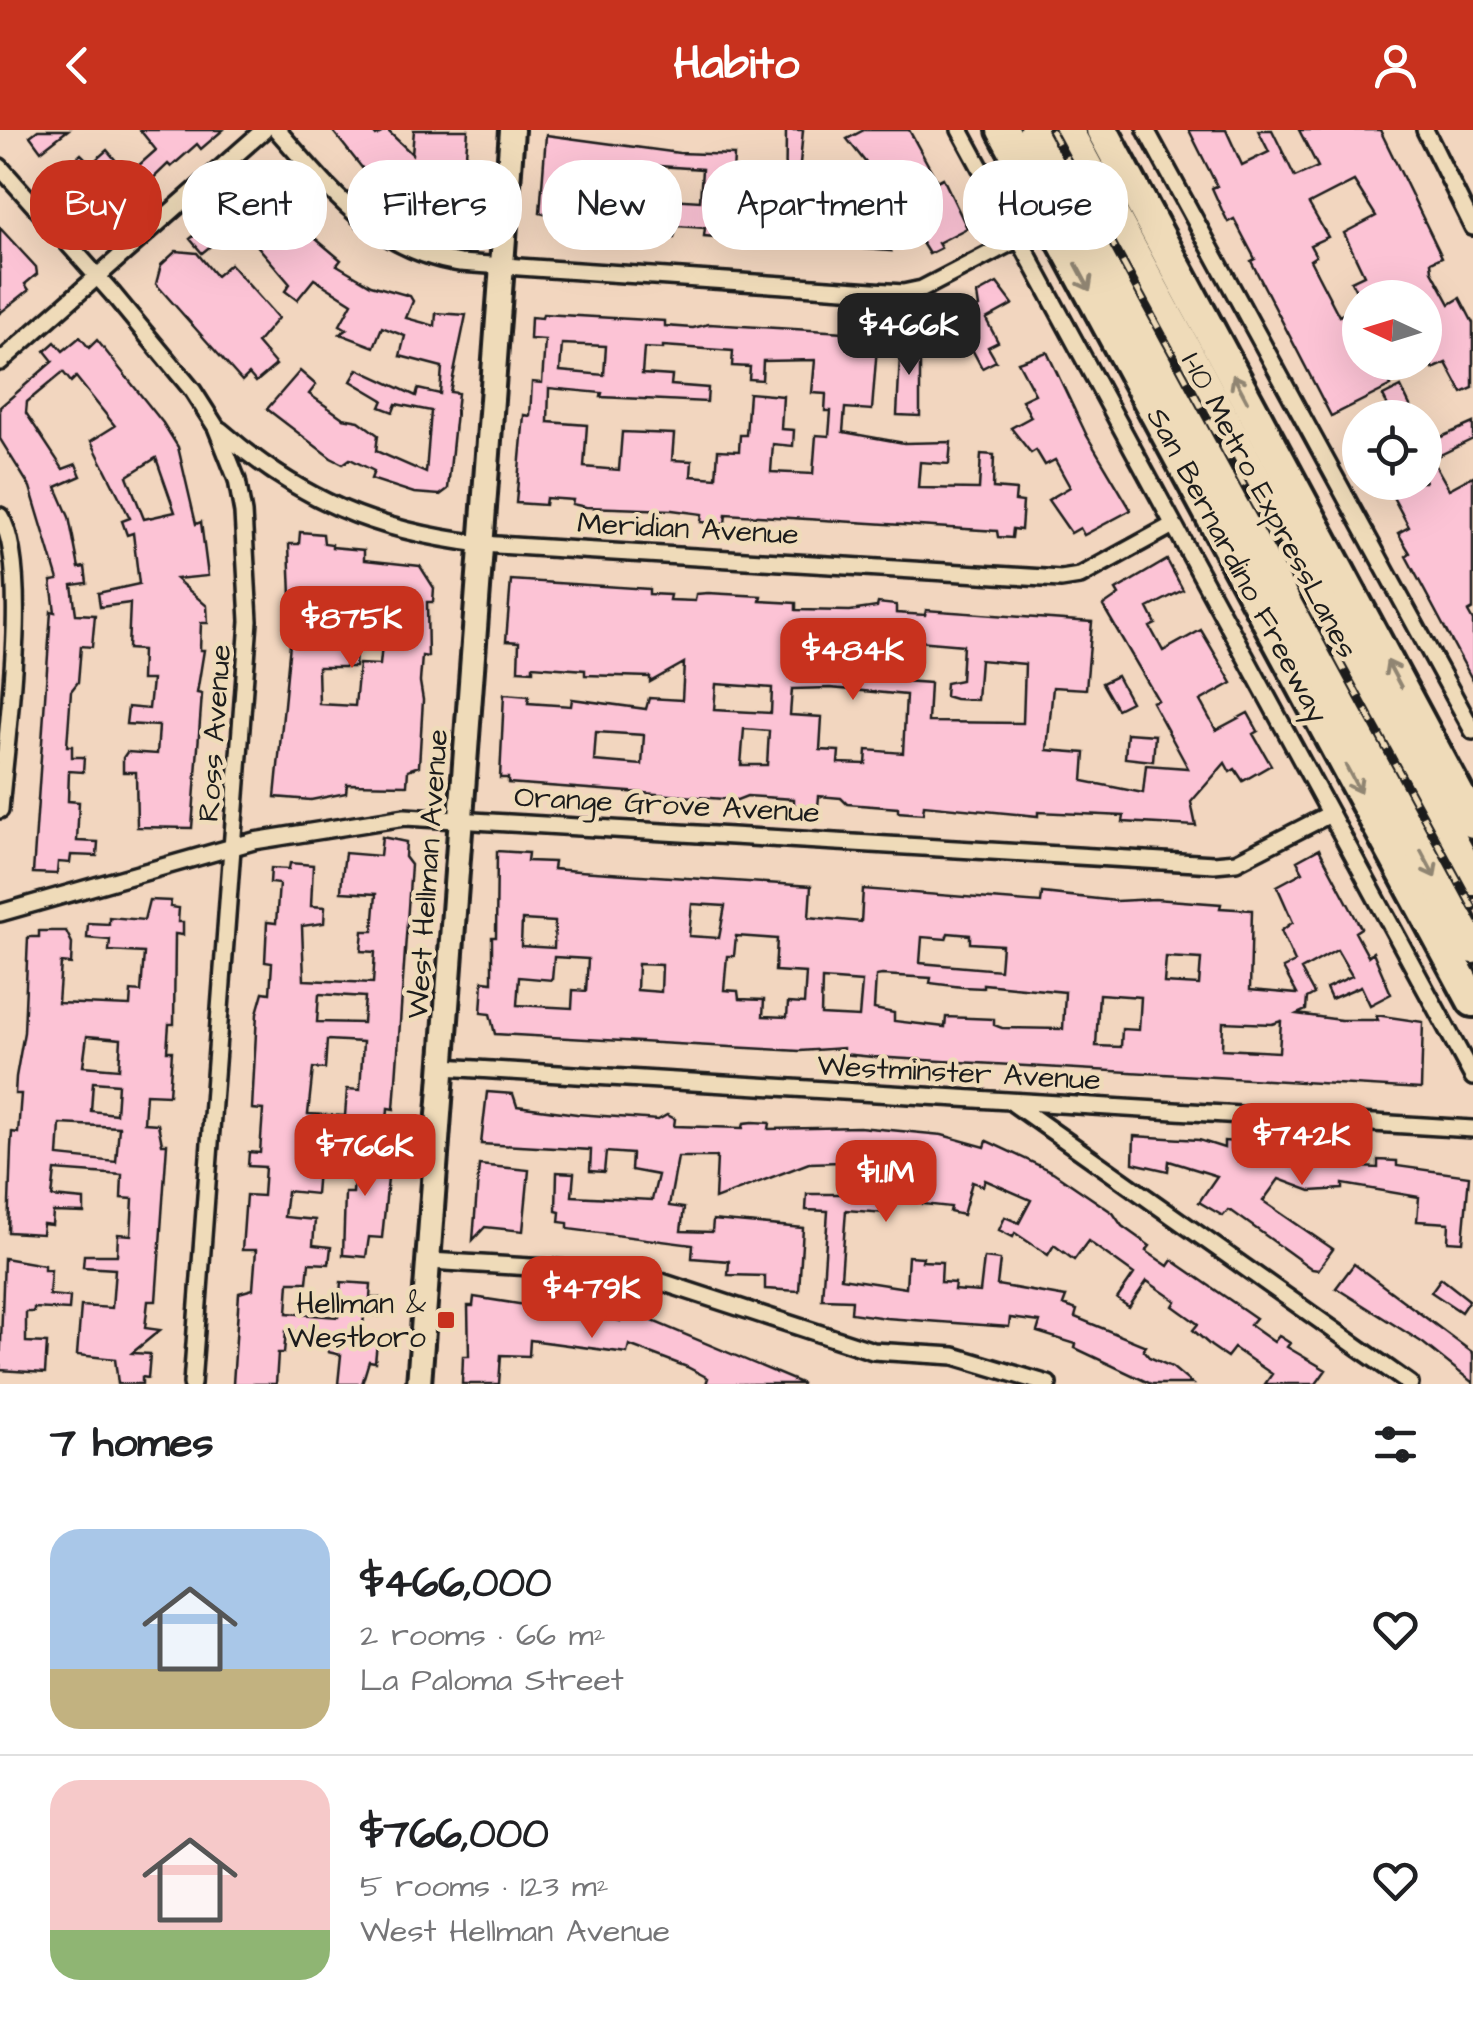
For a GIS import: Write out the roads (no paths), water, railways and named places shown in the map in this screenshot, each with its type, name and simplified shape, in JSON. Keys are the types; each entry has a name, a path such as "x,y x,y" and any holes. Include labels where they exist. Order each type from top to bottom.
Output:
{"highway":[{"name":"San Bernardino Freeway","path":"1003,130 1473,1001"},
{"name":"I-10 Metro ExpressLanes","path":"1035,130 1473,948"},
{"name":"I-10 Metro ExpressLanes","path":"1066,130 1473,880"},
{"path":"1102,130 1473,822"}],"street":[{"path":"0,362 264,130"},
{"path":"277,130 336,196 380,234 429,257 501,268 903,293 922,289 995,250"},
{"name":"West Hellman Avenue","path":"419,1384 512,130"},
{"path":"960,130 976,160"},
{"path":"1146,130 1473,730"},
{"path":"1425,130 1473,227"},
{"name":"Ross Avenue","path":"0,167 179,374 216,427 237,480 249,566 234,850 192,1384"},
{"path":"1025,250 1473,1077"},
{"name":"Meridian Avenue","path":"216,427 275,473 346,514 425,537 481,544 1061,579 1080,576 1173,524"},
{"path":"0,516 7,528 15,602 0,810"},
{"name":"Orange Grove Avenue","path":"0,913 254,842 405,817 1214,864 1236,862 1330,814"},
{"name":"Westminster Avenue","path":"442,1067 1473,1130"},
{"path":"1014,1104 1410,1384"},
{"path":"428,1260 634,1273 873,1351 954,1356 1048,1384"}],"railway":[{"path":"1051,130 1473,908"}],"place":[{"name":"Hellman & Westboro","path":"446,1320"}]}
